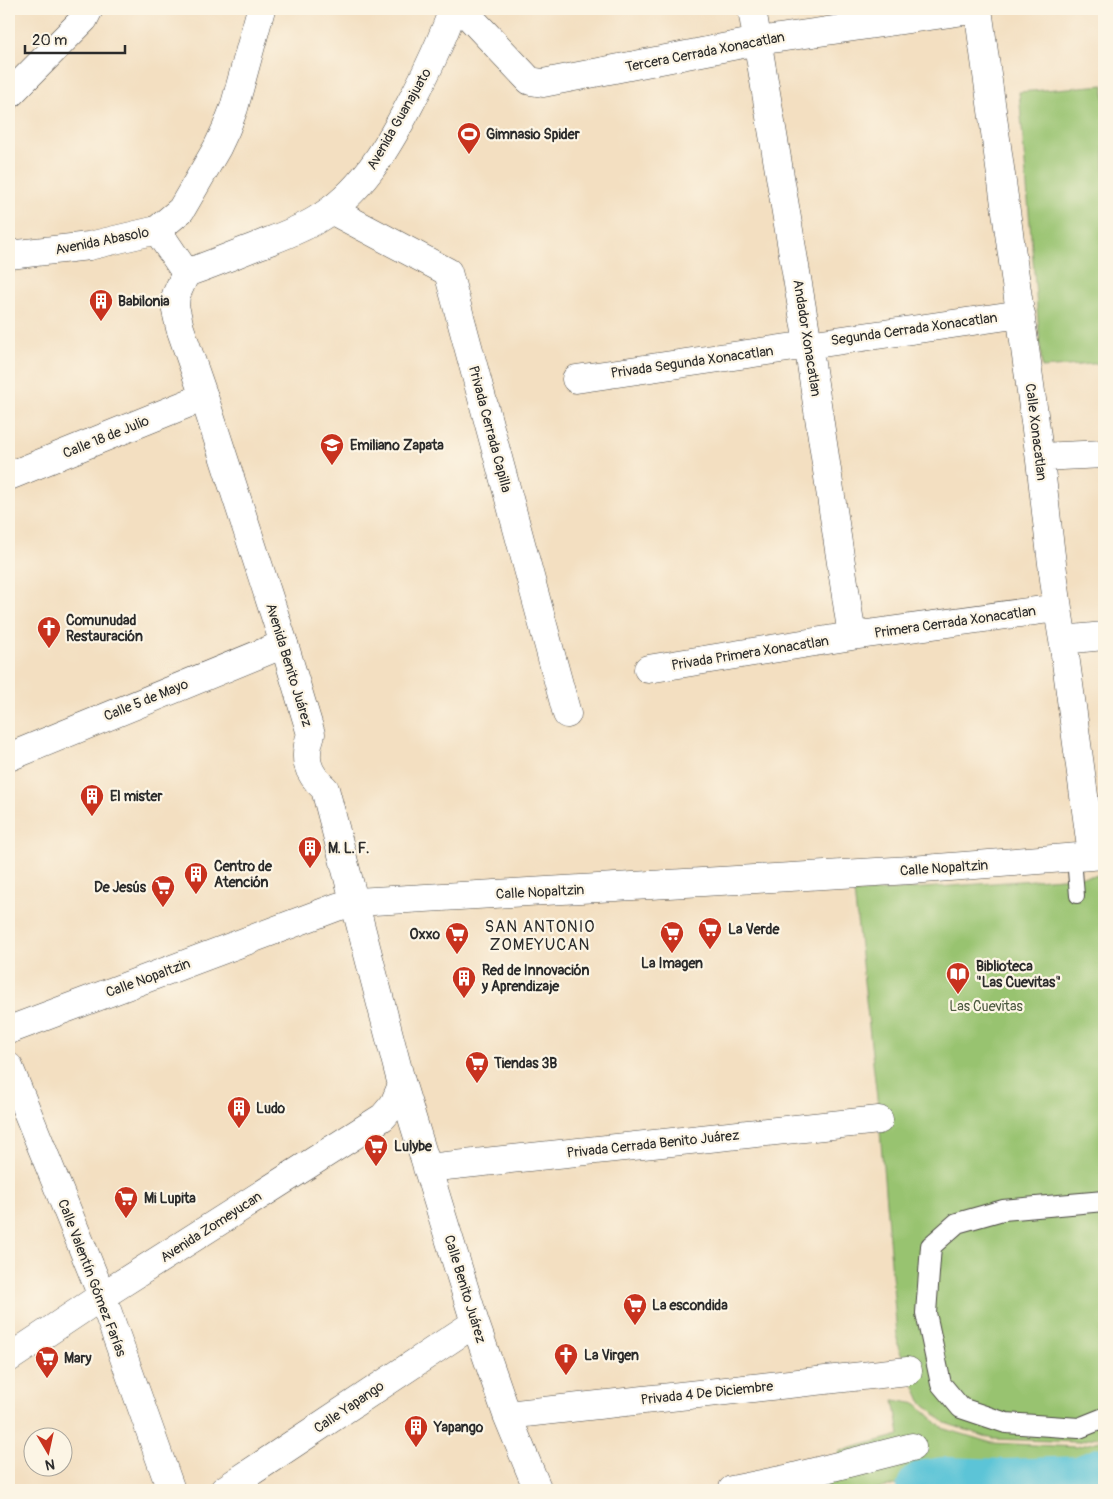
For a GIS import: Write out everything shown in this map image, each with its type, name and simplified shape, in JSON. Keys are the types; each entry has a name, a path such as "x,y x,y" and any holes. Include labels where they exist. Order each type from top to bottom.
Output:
{"street":[{"path":"9,95 84,19 89,9"},
{"name":"Avenida Abasolo","path":"9,255 88,246 157,230 181,210 218,148 234,108 261,9"},
{"name":"Avenida Guanajuato","path":"186,273 299,229 331,210 356,186 369,173 382,154 426,75 453,9"},
{"name":"Tercera Cerrada Xonacatlan","path":"462,9 530,81 543,83 758,41 978,9"},
{"name":"Andador Xonacatlan","path":"752,9 808,344 852,636"},
{"name":"Calle Xonacatlan","path":"978,9 1040,457 1057,608 1063,640 1090,856"},
{"name":"Privada Cerrada Capilla","path":"331,210 448,272 567,714"},
{"path":"157,230 186,273"},
{"name":"Avenida Benito Juárez","path":"186,273 176,295 175,306 180,328 284,644 311,734 306,749 308,766 315,780 325,789 356,902 402,1085"},
{"name":"Segunda Cerrada Xonacatlan","path":"808,344 1021,314"},
{"name":"Privada Segunda Xonacatlan","path":"576,379 808,344"},
{"name":"Calle 18 de Julio","path":"9,476 204,397"},
{"path":"1040,457 1104,454"},
{"name":"Primera Cerrada Xonacatlan","path":"852,636 1057,608"},
{"name":"Privada Primera Xonacatlan","path":"648,669 852,636"},
{"path":"1063,640 1104,636"},
{"name":"Calle 5 de Mayo","path":"9,757 284,644"},
{"name":"Calle Nopaltzin","path":"9,1030 356,902 891,872 1090,856"},
{"name":"Calle Valentín Gómez Farías","path":"9,1067 102,1296 171,1490"},
{"name":"Calle Benito Juárez","path":"402,1085 475,1323 507,1415 538,1490"},
{"name":"Avenida Zomeyucan","path":"9,1358 102,1296 383,1117 394,1104 402,1085"},
{"name":"Privada Cerrada Benito Juárez","path":"427,1168 879,1120"},
{"path":"1104,1202 1003,1210 956,1223 931,1246 926,1313 941,1384 961,1408 1006,1423 1079,1428 1104,1418"},
{"name":"Calle Yapango","path":"224,1490 475,1323"},
{"name":"Privada 4 De Diciembre","path":"507,1415 908,1371"},
{"path":"732,1490 786,1480 912,1447"}],"lane":[{"path":"1077,896 1090,856"}],"green space":[{"path":"1104,85 1104,363 1042,368 1019,92"},
{"name":"Las Cuevitas","path":"1104,875 1104,1435 1078,1442 993,1439 945,1423 921,1401 898,1347 878,1107 854,893"},
{"path":"894,1400 917,1404 942,1428 992,1443 1076,1447 1104,1440 1104,1466 1077,1475 1007,1479 944,1476 870,1490 796,1490 820,1483 840,1451 900,1435"}],"waterway":[{"path":"926,1490 945,1487 1005,1489 1081,1486 1104,1477"}],"place":[{"name":"Gimnasio Spider","path":"469,155"},
{"name":"Babilonia","path":"101,322"},
{"name":"Emiliano Zapata","path":"332,466"},
{"name":"Comunudad Restauración","path":"49,649"},
{"name":"El mister","path":"92,817"},
{"name":"M. L. F.","path":"310,869"},
{"name":"Centro de Atención","path":"196,895"},
{"name":"De Jesús","path":"163,908"},
{"name":"La Verde","path":"710,950"},
{"name":"La Imagen","path":"672,954"},
{"name":"Oxxo","path":"457,955"},
{"name":"Biblioteca \"Las Cuevitas\"","path":"958,995"},
{"name":"Red de Innovación y Aprendizaje","path":"464,999"},
{"name":"Tiendas 3B","path":"477,1084"},
{"name":"Ludo","path":"239,1129"},
{"name":"Lulybe","path":"376,1167"},
{"name":"Mi Lupita","path":"126,1219"},
{"name":"La escondida","path":"635,1326"},
{"name":"La Virgen","path":"566,1376"},
{"name":"Mary","path":"47,1379"},
{"name":"Yapango","path":"416,1448"}],"district":[{"name":"SAN ANTONIO ZOMEYUCAN","path":"540,936"}]}
